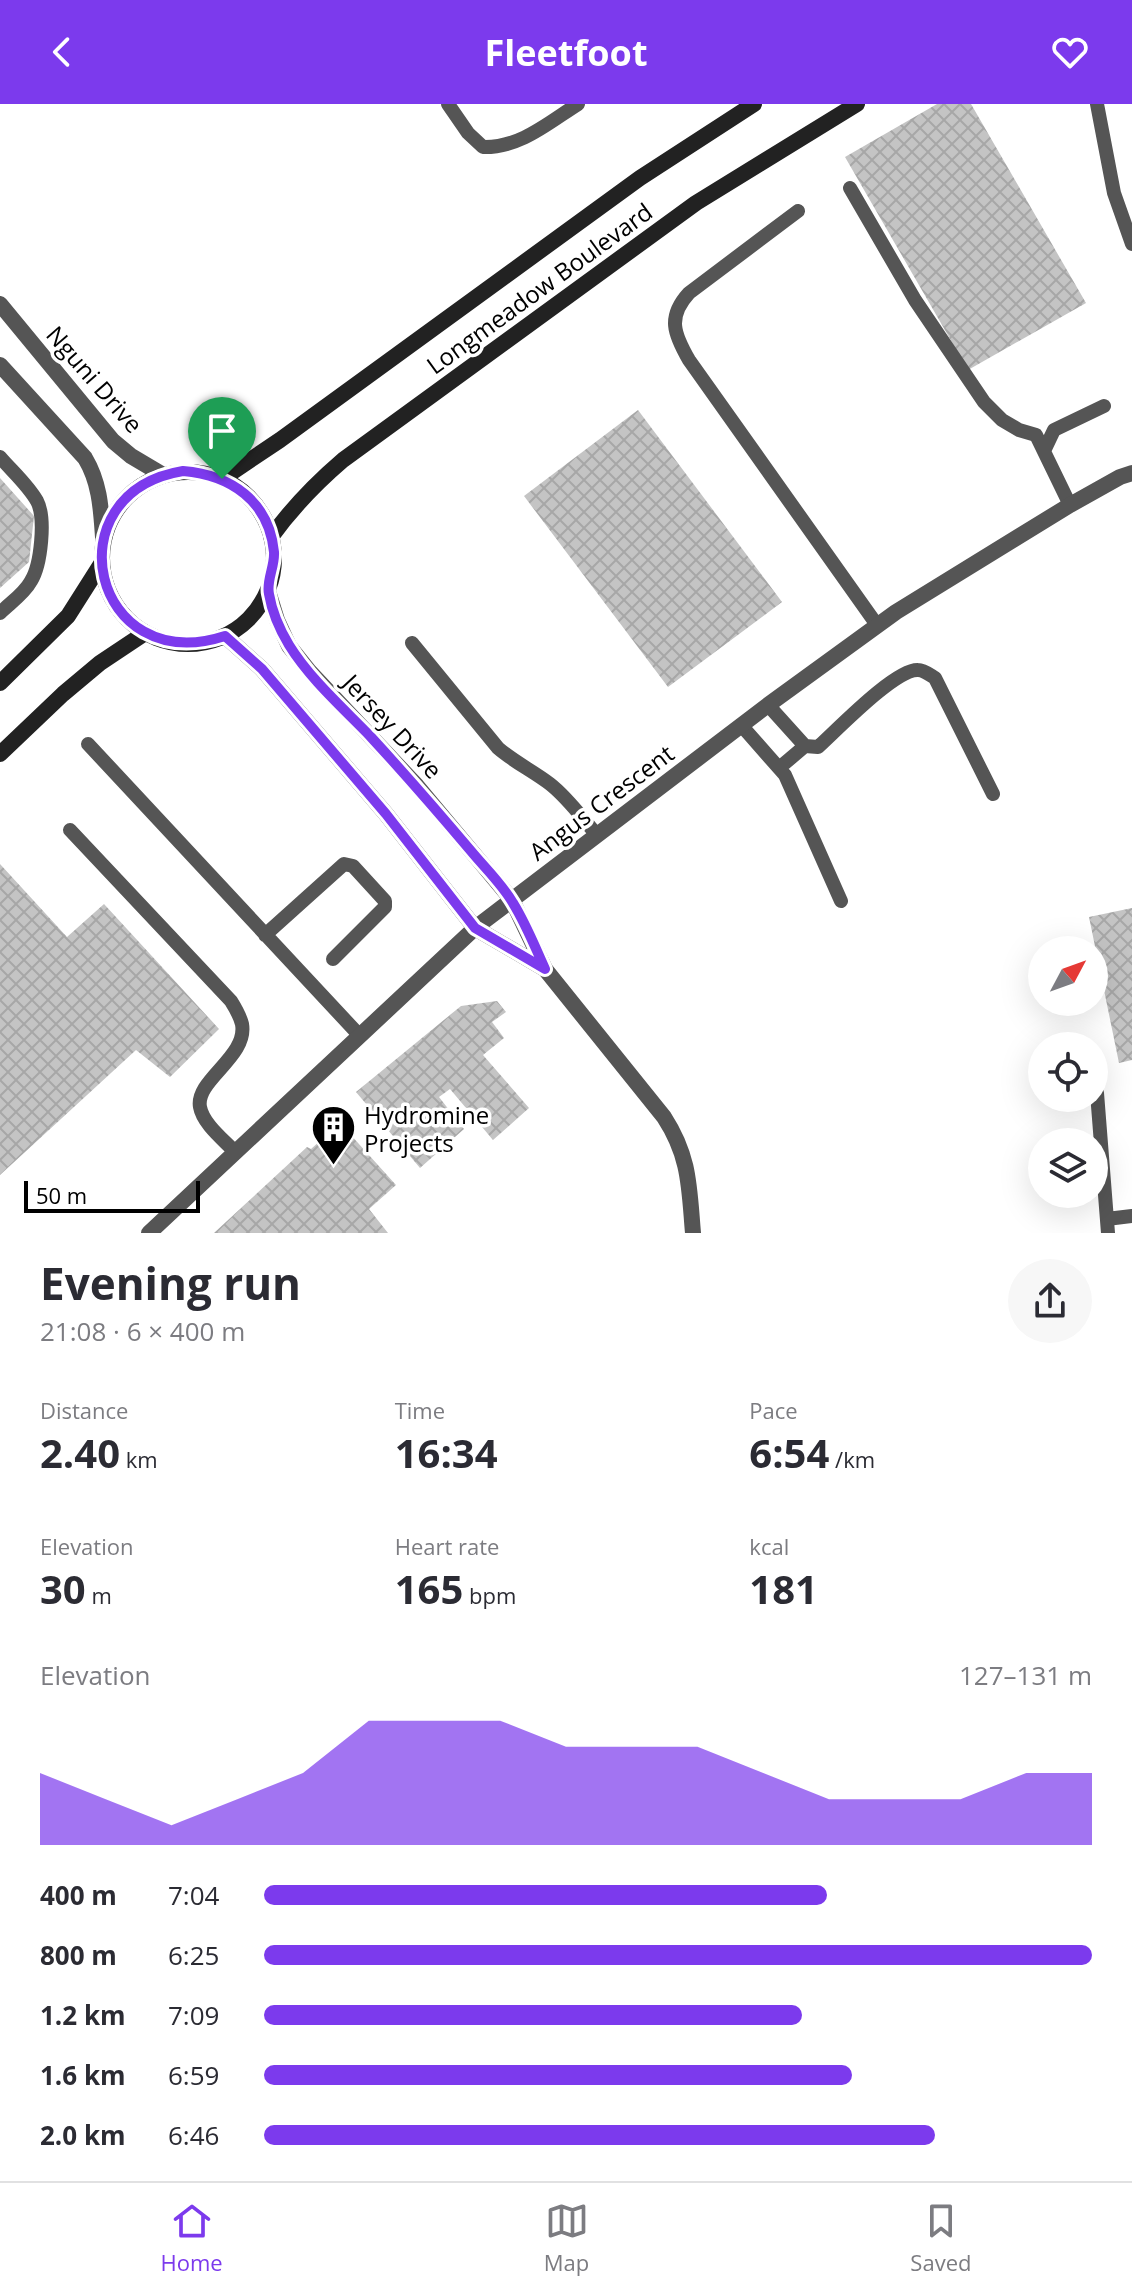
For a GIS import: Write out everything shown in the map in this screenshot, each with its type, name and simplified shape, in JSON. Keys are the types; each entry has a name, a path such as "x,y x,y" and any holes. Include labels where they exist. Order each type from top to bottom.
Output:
{"main road":[{"name":"Longmeadow Boulevard","path":"222,479 640,178 754,104"},
{"name":"Longmeadow Boulevard","path":"271,537 312,486 343,460 696,203 857,104"},
{"path":"183,471 222,479 253,502 271,537 273,573 258,609 243,625 205,643 165,641 145,633 128,621 114,604 105,584 101,564 103,537 115,509 136,488 163,475 183,471"},
{"path":"0,683 68,616 101,564"},
{"path":"0,754 100,663 145,633"}],"street":[{"name":"Nguni Drive","path":"0,304 113,441 163,475"},
{"path":"0,365 85,458 94,473 103,537"},
{"name":"Angus Crescent","path":"154,1231 475,928 877,625 1070,505 1132,473"},
{"name":"Jersey Drive","path":"268,591 289,646 417,786 512,900 545,969 664,1117 677,1137 688,1175 693,1233"},
{"name":"Jersey Drive","path":"225,636 273,681 386,814 475,928 545,969"}],"lane":[{"path":"448,104 468,133 483,147 501,147 524,138 578,104"},
{"path":"1097,104 1114,193 1132,244"},
{"path":"850,188 915,300 984,402 1002,420 1036,435 1070,505"},
{"path":"798,211 689,293 675,314 675,326 689,360 877,625"},
{"path":"1044,451 1054,430 1104,406"},
{"path":"0,457 36,500 42,525 31,582 0,613"},
{"path":"412,643 498,748 550,784 597,835"},
{"path":"768,705 805,746 818,747 898,676 917,670 935,678 993,794"},
{"path":"741,725 789,784 841,901"},
{"path":"88,744 360,1036"},
{"path":"779,768 805,746"},
{"path":"70,830 231,1001 239,1015 243,1028 240,1042 202,1092 199,1104 203,1115 235,1152"},
{"path":"265,935 344,864 353,866 385,901 385,907 333,959"},
{"path":"1099,1112 1108,1226 1132,1216"}],"building":[{"path":"937,104 971,104 1086,303 968,370 845,157"},
{"path":"638,410 782,602 668,687 524,496"},
{"path":"0,478 34,516 29,562 0,588"},
{"path":"0,864 67,937 104,904 219,1029 170,1077 136,1050 0,1175"},
{"path":"1132,908 1132,1060 1119,1063 1108,1009 1108,936 1093,936 1089,917"},
{"path":"497,1001 506,1012 492,1022 504,1038 483,1055 529,1108 493,1140 450,1089 439,1097 464,1129 420,1168 356,1092 461,1006"},
{"name":"Hydromine Projects","path":"340,1123 396,1185 369,1209 388,1233 214,1233 307,1147 311,1149"}],"place":[{"name":"Hydromine Projects","path":"333,1167"}],"route":[{"path":"183,471 222,479 253,502 264,519 274,555 268,591 289,646 417,786 512,900 545,969 475,928 386,814 262,669 225,636 205,643 165,641 145,633 128,621 114,604 101,564 103,537 115,509 136,488 163,475 183,471"}]}
